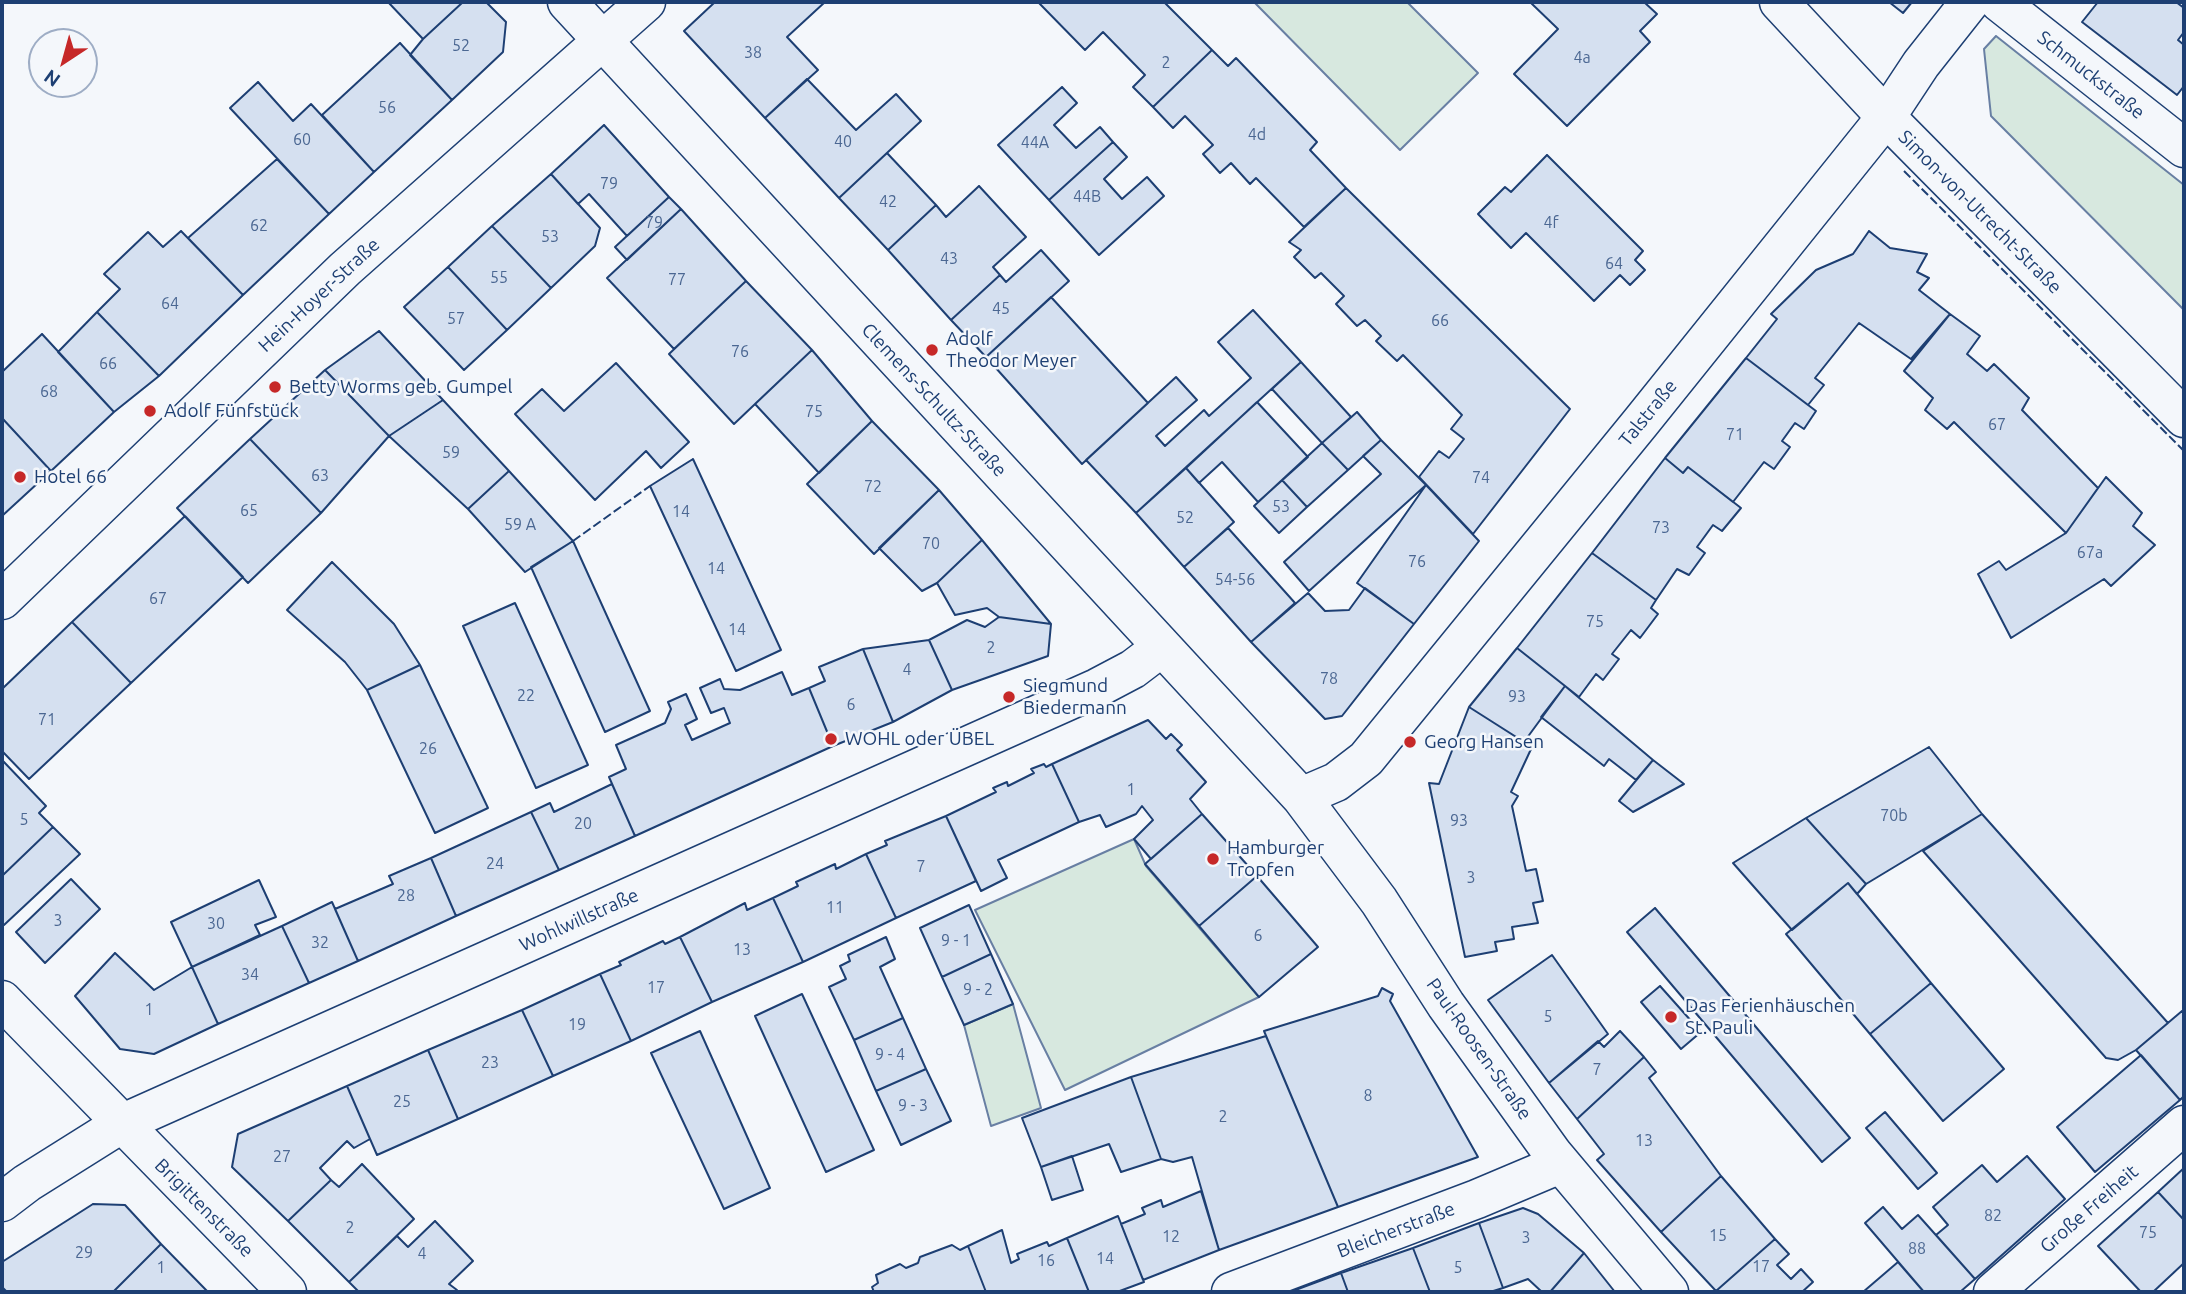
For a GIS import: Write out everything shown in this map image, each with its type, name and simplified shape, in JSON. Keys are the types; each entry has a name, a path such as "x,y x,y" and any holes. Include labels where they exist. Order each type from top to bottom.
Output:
{"street":[{"name":"Clemens-Schultz-Straße","path":"567,2 1301,797"},
{"name":"Hein-Hoyer-Straße","path":"2,600 345,269 646,2"},
{"name":"Simon-von-Utrecht-Straße","path":"1779,2 1886,117 2184,418"},
{"name":"Talstraße","path":"1301,797 1336,782 1366,759 1886,117 1922,64 1970,2"},
{"name":"Schmuckstraße","path":"1999,2 2184,148"},
{"name":"Wohlwillstraße","path":"2,1202 27,1183 121,1124 1097,688 1133,669 1162,647"},
{"name":"Paul-Roosen-Straße","path":"1301,797 1379,901 1446,1006 1560,1164 1669,1292"},
{"name":"Brigittenstraße","path":"2,1000 286,1292"},
{"name":"Große Freiheit","path":"1993,1292 2184,1125"},
{"name":"Bleicherstraße","path":"1231,1292 1477,1199 1560,1164"}],"shaded area":[{"path":"1254,2 1407,2 1478,73 1400,150"},
{"path":"1996,36 2184,185 2184,310 1991,116 1984,49"},
{"path":"1134,839 1146,866 1259,997 1065,1090 975,910"},
{"path":"1013,1004 1041,1108 991,1126 964,1025"}],"building":[{"path":"388,2 463,2 423,39"},
{"path":"463,2 486,2 506,22 503,52 452,100 410,55 423,39"},
{"path":"715,2 825,2 787,37 818,70 765,118 684,31"},
{"path":"1038,2 1164,2 1212,50 1153,107 1133,87 1145,75 1103,32 1085,50"},
{"path":"1530,2 1644,2 1657,14 1640,31 1650,42 1567,126 1514,74 1558,29"},
{"path":"1889,2 1912,2 1903,13"},
{"path":"2098,2 2176,2 2184,8 2184,32 2178,40 2184,45 2184,86 2177,95 2082,22"},
{"path":"400,43 452,100 374,172 322,115"},
{"path":"1212,50 1228,66 1236,58 1317,142 1310,150 1346,188 1304,227 1256,178 1250,184 1231,163 1220,173 1203,154 1213,145 1185,116 1173,128 1153,107"},
{"path":"807,79 856,130 896,94 921,121 839,198 765,118"},
{"path":"258,82 293,121 311,104 374,172 329,214 230,108"},
{"path":"1062,87 1077,103 1054,125 1076,148 1100,127 1113,142 1049,200 998,145"},
{"path":"604,125 669,197 627,236 589,194 578,204 551,174"},
{"path":"1113,142 1127,157 1104,179 1122,199 1147,177 1164,196 1099,255 1049,200"},
{"path":"887,153 936,205 888,250 839,198"},
{"path":"1547,155 1643,251 1635,260 1645,270 1630,285 1620,275 1594,301 1526,233 1511,248 1478,214 1505,187 1511,192"},
{"path":"277,159 329,214 243,295 188,238"},
{"path":"551,174 600,228 595,246 551,288 492,226"},
{"path":"979,186 1026,237 993,267 1000,275 951,320 888,250 936,205 946,217"},
{"path":"1346,188 1570,409 1473,534 1419,477 1439,451 1449,458 1464,439 1451,429 1462,415 1403,355 1397,361 1376,341 1381,336 1365,320 1357,326 1336,304 1344,296 1321,273 1315,278 1294,257 1301,250 1289,242"},
{"path":"669,197 681,209 627,260 615,247"},
{"path":"681,209 746,281 674,349 607,278"},
{"path":"492,226 551,288 507,330 448,267"},
{"path":"181,231 243,295 159,376 97,312 120,289 104,274 148,232 163,247"},
{"path":"1869,231 1890,248 1927,254 1917,272 1929,278 1919,290 1950,314 1911,359 1859,323 1815,378 1824,385 1808,405 1746,358 1777,319 1771,314 1816,270 1853,254"},
{"path":"1041,250 1069,281 986,357 951,320 1000,275 1006,282"},
{"path":"448,267 507,330 464,370 404,307"},
{"path":"746,281 812,350 734,424 669,354"},
{"path":"1051,297 1148,403 1082,464 986,357"},
{"path":"1253,310 1301,362 1136,513 1086,460 1176,377 1197,400 1156,436 1165,446 1204,410 1209,416 1251,378 1218,342"},
{"path":"97,312 159,376 114,412 58,352"},
{"path":"1950,314 1980,336 1967,354 1987,371 1994,364 2029,398 2022,410 2098,488 2066,533 1954,422 1947,429 1925,410 1933,398 1904,371"},
{"path":"379,331 443,400 389,436 325,370"},
{"path":"42,334 114,412 51,471 2,418 2,372"},
{"path":"812,350 872,421 819,473 755,404"},
{"path":"1746,358 1816,411 1804,429 1795,423 1782,441 1790,447 1774,469 1764,462 1733,502 1688,467 1683,473 1665,458"},
{"path":"1301,362 1351,417 1322,443 1272,389"},
{"path":"616,363 689,442 661,468 646,451 595,500 515,414 542,389 564,411"},
{"path":"325,370 389,436 321,513 250,439"},
{"path":"443,400 509,471 468,509 389,436"},
{"path":"1257,402 1308,457 1258,502 1222,462 1199,483 1186,468"},
{"path":"1357,412 1381,440 1348,470 1322,443"},
{"path":"2,418 51,471 2,516"},
{"path":"872,421 939,490 874,554 807,484"},
{"path":"250,439 321,513 248,583 177,508"},
{"path":"1381,440 1426,485 1309,591 1284,562 1381,474 1363,456"},
{"path":"1322,443 1348,470 1307,507 1282,480"},
{"path":"1665,458 1683,473 1688,467 1741,508 1722,531 1713,525 1697,547 1705,553 1689,575 1677,569 1656,600 1592,553"},
{"path":"693,459 781,650 736,671 650,486"},
{"path":"1186,468 1234,522 1184,567 1136,513"},
{"path":"509,471 573,541 525,572 468,509"},
{"path":"2106,477 2142,513 2133,526 2155,545 2111,586 2104,579 2011,638 1978,574 1999,561 2006,570 2066,533"},
{"path":"1282,480 1307,507 1279,533 1254,506"},
{"path":"1426,485 1479,541 1414,624 1357,583"},
{"path":"939,490 982,540 937,583 922,591 879,548"},
{"path":"185,516 243,577 131,683 72,622"},
{"path":"1228,528 1295,603 1251,642 1184,567"},
{"path":"982,540 1051,624 999,617 987,608 955,615 937,583"},
{"path":"573,541 650,711 605,732 531,567"},
{"path":"1592,553 1656,600 1651,608 1658,614 1640,638 1631,630 1612,654 1619,659 1603,680 1596,674 1579,697 1517,648"},
{"path":"332,562 394,624 420,665 367,690 345,662 287,610"},
{"path":"1365,588 1414,624 1342,716 1325,719 1251,642 1308,593 1325,611 1349,610"},
{"path":"515,603 588,765 536,788 463,626"},
{"path":"999,617 1051,624 1048,656 952,690 929,640 967,620 985,627"},
{"path":"72,622 131,683 29,779 2,751 2,689"},
{"path":"929,640 952,690 893,722 863,649"},
{"path":"1517,648 1565,686 1524,742 1469,707"},
{"path":"863,649 893,722 833,746 809,688 825,681 819,667"},
{"path":"420,665 488,808 435,833 367,690"},
{"path":"782,672 792,695 809,688 833,746 635,836 609,777 626,769 616,745 665,723 671,709 668,702 686,694 697,719 685,725 692,740 730,723 724,708 711,713 700,688 720,679 724,689 740,690"},
{"path":"1565,686 1653,760 1636,780 1609,759 1604,766 1541,717"},
{"path":"1469,707 1532,747 1511,792 1518,796 1512,806 1526,871 1536,869 1543,901 1533,903 1538,923 1512,927 1514,939 1495,942 1497,951 1465,957 1429,783 1439,784"},
{"path":"1148,720 1166,739 1171,734 1182,745 1177,750 1206,782 1190,799 1202,814 1151,859 1134,839 1153,820 1142,806 1136,814 1106,827 1100,815 1079,822 1052,764"},
{"path":"1929,747 1982,814 1866,884 1806,818"},
{"path":"1653,760 1684,784 1633,812 1619,801"},
{"path":"3,761 46,806 39,813 53,827 2,876"},
{"path":"1044,764 1046,767 1052,764 1079,822 998,860 1007,878 981,891 946,816 996,792 993,788 1007,782 1008,786 1034,773 1031,769"},
{"path":"612,784 635,836 559,870 531,812 550,803 554,812"},
{"path":"531,812 559,870 456,916 431,858"},
{"path":"1202,814 1257,876 1199,926 1145,864"},
{"path":"1982,814 2168,1023 2136,1050 2118,1060 2106,1058 1923,851"},
{"path":"946,816 976,881 896,918 866,854 887,845 885,841"},
{"path":"1806,818 1866,884 1857,894 1848,883 1792,930 1733,863"},
{"path":"53,827 80,854 4,925 2,876"},
{"path":"866,854 896,918 803,962 773,898 798,886 796,882 835,864 836,869"},
{"path":"431,858 456,916 358,961 335,909 393,884 389,876"},
{"path":"1257,876 1318,947 1259,997 1199,926"},
{"path":"71,879 100,909 45,963 16,932"},
{"path":"259,880 276,917 255,925 260,935 192,967 171,922"},
{"path":"1848,883 1931,983 1870,1034 1786,934"},
{"path":"773,898 803,962 712,1002 680,937 745,903 747,910"},
{"path":"332,902 358,961 309,983 282,926"},
{"path":"969,905 991,954 942,977 920,928"},
{"path":"1655,908 1850,1138 1822,1162 1627,932"},
{"path":"282,926 309,983 218,1024 192,967"},
{"path":"680,937 712,1002 631,1041 600,974 663,941 665,944"},
{"path":"886,937 895,959 880,967 903,1018 854,1040 829,987 846,979 840,966 850,961 848,955"},
{"path":"115,953 154,990 192,967 218,1024 154,1054 120,1049 75,996"},
{"path":"991,954 1013,1004 964,1025 942,977"},
{"path":"1552,955 1608,1034 1549,1083 1488,1000"},
{"path":"600,974 631,1041 553,1076 522,1010"},
{"path":"1931,983 2004,1069 1943,1121 1870,1034"},
{"name":"Das Ferienhäuschen St. Pauli","path":"1660,986 1701,1032 1681,1049 1641,1002"},
{"path":"1382,988 1393,994 1390,1001 1478,1157 1338,1207 1264,1031 1378,996"},
{"path":"802,994 874,1150 826,1172 755,1016"},
{"path":"522,1010 553,1076 458,1119 428,1050"},
{"path":"2182,1011 2184,1096 2180,1100 2136,1050"},
{"path":"903,1018 926,1069 876,1091 854,1040"},
{"path":"700,1031 770,1188 724,1209 651,1053"},
{"path":"1620,1031 1644,1057 1577,1119 1549,1083 1598,1041 1604,1047"},
{"path":"1266,1036 1338,1207 1219,1250 1192,1157 1173,1162 1161,1159 1131,1077"},
{"path":"428,1050 458,1119 377,1155 347,1086"},
{"path":"2141,1055 2180,1100 2095,1172 2057,1127"},
{"path":"1644,1057 1656,1072 1649,1078 1721,1176 1661,1232 1597,1160 1604,1154 1577,1119"},
{"path":"926,1069 951,1121 901,1145 876,1091"},
{"path":"1131,1077 1161,1159 1121,1172 1109,1144 1041,1167 1022,1118"},
{"path":"347,1086 370,1139 354,1148 347,1141 320,1168 331,1180 288,1221 232,1167 238,1134"},
{"path":"1885,1112 1937,1173 1918,1189 1866,1128"},
{"path":"1072,1156 1083,1190 1052,1200 1041,1167"},
{"path":"2027,1156 2065,1199 1975,1279 1936,1235 1948,1225 1933,1207 1982,1165 1997,1182"},
{"path":"362,1164 414,1219 349,1282 288,1221 331,1180 339,1187"},
{"path":"2184,1168 2184,1220 2158,1192"},
{"path":"1721,1176 1775,1239 1716,1291 1661,1232"},
{"path":"1201,1191 1219,1250 1143,1280 1121,1224 1145,1214 1142,1208 1161,1200 1163,1207"},
{"path":"2158,1192 2184,1220 2184,1263 2153,1292 2141,1292 2098,1246"},
{"path":"93,1204 125,1205 161,1244 113,1292 7,1292 2,1287 2,1262"},
{"path":"1883,1207 1902,1229 1918,1215 1975,1279 1960,1292 1924,1292 1865,1223"},
{"path":"1523,1208 1538,1214 1584,1253 1550,1292 1542,1292 1528,1279 1503,1288 1479,1223"},
{"path":"1118,1216 1144,1282 1117,1292 1089,1292 1067,1238"},
{"path":"435,1221 473,1261 449,1284 457,1290 359,1292 349,1282 397,1236 408,1247"},
{"path":"1479,1223 1503,1288 1490,1292 1430,1292 1413,1248"},
{"path":"1002,1230 1011,1263 1019,1259 1017,1254 1047,1242 1049,1246 1067,1238 1089,1292 986,1292 968,1246"},
{"path":"1775,1239 1789,1254 1777,1265 1791,1279 1801,1269 1813,1282 1802,1292 1716,1291"},
{"path":"161,1244 208,1292 113,1292"},
{"path":"952,1245 960,1250 968,1246 986,1292 874,1292 872,1287 878,1283 876,1275 900,1264 906,1268 918,1263 920,1257"},
{"path":"1413,1248 1430,1292 1348,1292 1341,1273"},
{"path":"1584,1253 1615,1292 1550,1292"},
{"path":"1898,1262 1924,1292 1863,1292"},
{"path":"1341,1273 1348,1292 1290,1292"}],"fence":[{"path":"1904,171 2184,451"},
{"path":"573,541 650,486"}],"place":[{"name":"Adolf Theodor Meyer","path":"932,350"},
{"name":"Betty Worms geb. Gumpel","path":"275,387"},
{"name":"Adolf Fünfstück","path":"150,411"},
{"name":"Hotel 66","path":"20,477"},
{"name":"Siegmund Biedermann","path":"1009,697"},
{"name":"WOHL oder ÜBEL","path":"831,739"},
{"name":"Georg Hansen","path":"1410,742"},
{"name":"Hamburger Tropfen","path":"1213,859"},
{"name":"Das Ferienhäuschen St. Pauli","path":"1671,1017"}]}
